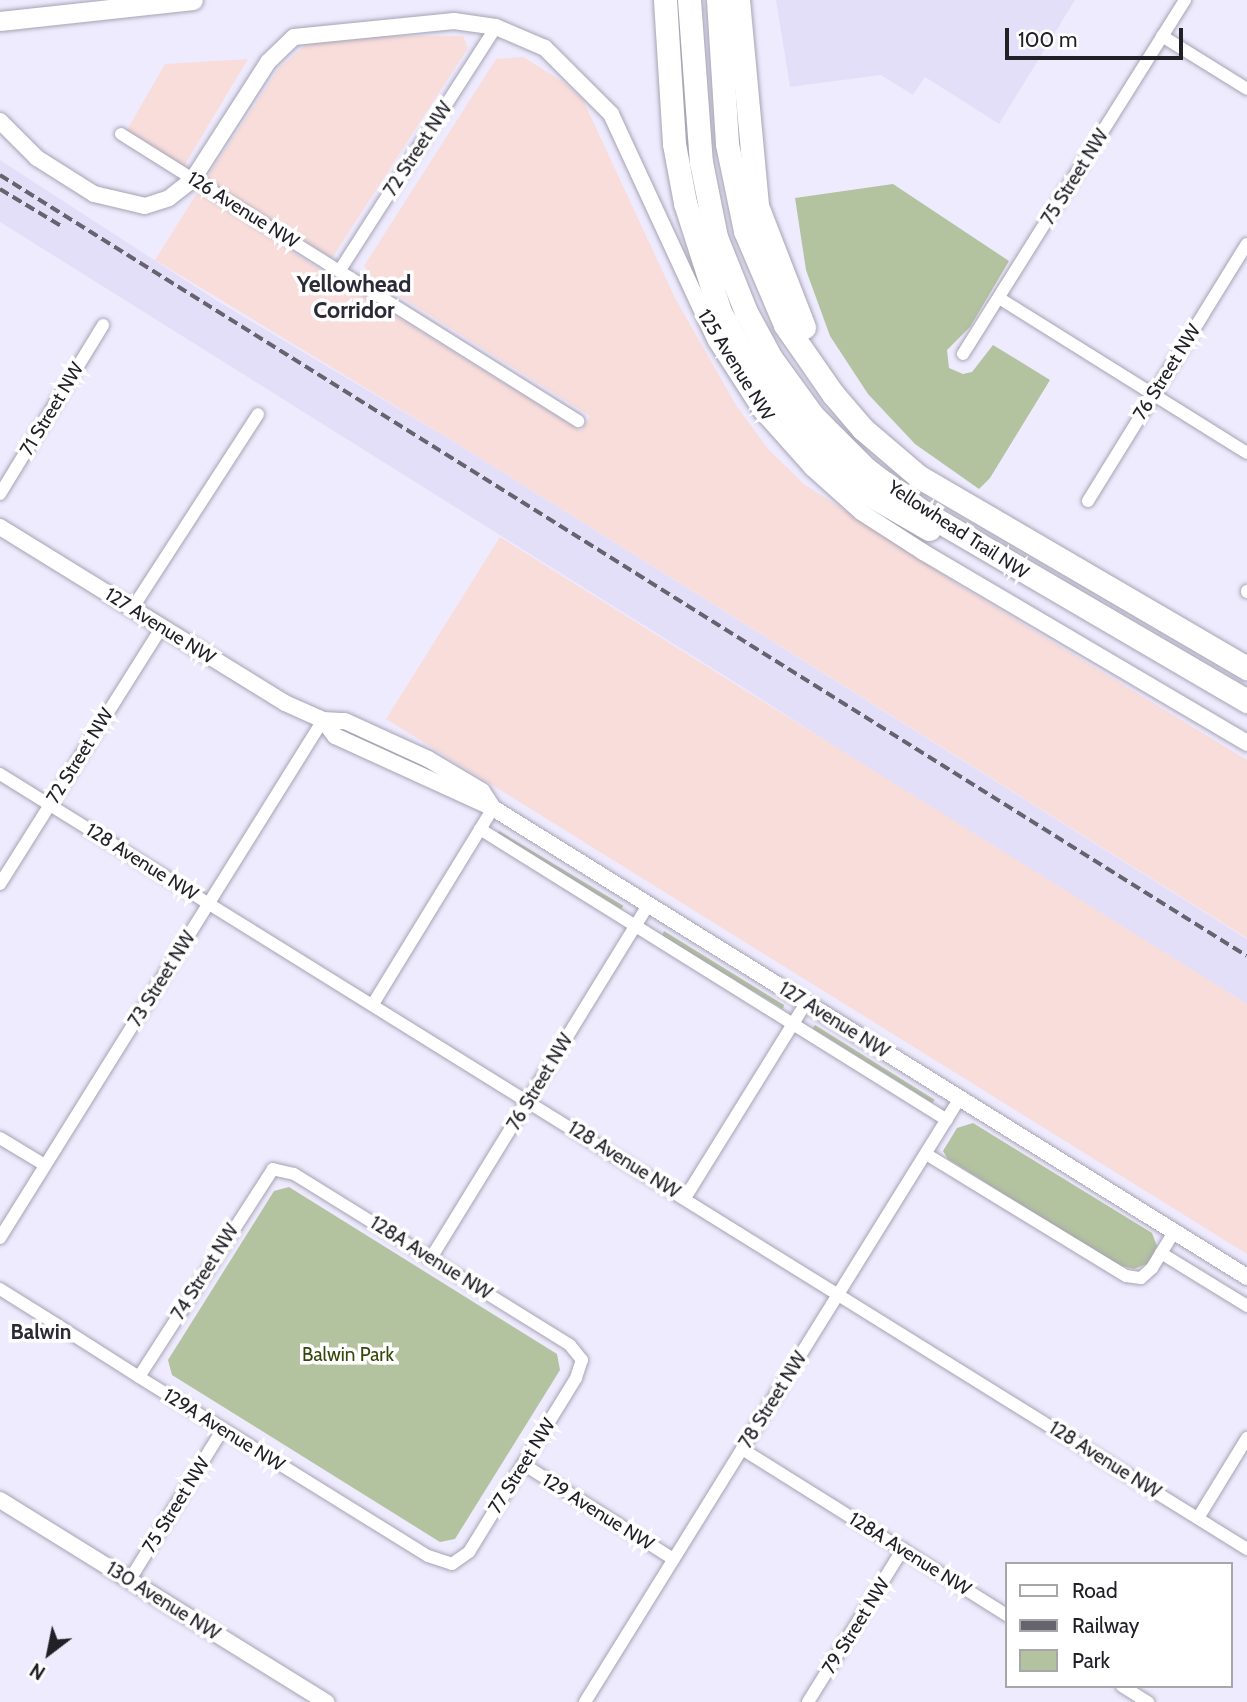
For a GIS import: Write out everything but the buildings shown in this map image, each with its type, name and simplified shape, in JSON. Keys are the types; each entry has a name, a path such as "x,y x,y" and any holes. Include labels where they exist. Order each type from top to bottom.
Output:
{"highway":[{"path":"665,0 674,144 685,203 720,312 751,370 832,464 864,492 907,520 996,558"},
{"name":"Yellowhead Trail NW","path":"689,0 707,198 728,271 771,358 813,416 866,469 920,510 996,558 1247,701"},
{"name":"Yellowhead Trail NW","path":"718,0 734,184 758,270 786,325 863,429 918,476 1010,533 1247,668"},
{"path":"737,0 757,206 774,258 807,333 873,419 1010,533"},
{"path":"740,28 744,0"}],"main road":[{"path":"0,21 193,0"}],"street":[{"name":"75 Street NW","path":"963,354 1185,0"},
{"name":"125 Avenue NW","path":"193,179 284,44 306,34 454,21 496,27 545,48 611,114 716,341 762,412 813,468 861,512 923,552 1247,743"},
{"name":"72 Street NW","path":"340,271 496,27"},
{"path":"1162,36 1247,89"},
{"path":"0,121 37,158 105,200 156,204 193,179"},
{"name":"126 Avenue NW","path":"121,134 578,421"},
{"name":"76 Street NW","path":"1088,501 1247,244"},
{"path":"999,298 1247,453"},
{"name":"71 Street NW","path":"0,494 103,325"},
{"path":"132,610 258,414"},
{"name":"127 Avenue NW","path":"0,527 285,704 323,720 345,721 428,758 482,791 493,808 1247,1277"},
{"name":"72 Street NW","path":"0,884 161,628"},
{"name":"73 Street NW","path":"0,1238 323,720"},
{"name":"128 Avenue NW","path":"0,774 1247,1549"},
{"path":"373,1004 493,808"},
{"name":"127 Avenue NW","path":"480,829 947,1120"},
{"name":"76 Street NW","path":"431,1258 648,905"},
{"path":"685,1198 806,1003"},
{"name":"78 Street NW","path":"584,1702 960,1098"},
{"path":"0,1138 45,1165"},
{"path":"926,1154 1126,1276 1141,1278 1174,1231"},
{"name":"128A Avenue NW","path":"273,1169 294,1174 431,1258 570,1345 582,1360"},
{"name":"74 Street NW","path":"139,1377 273,1169"},
{"path":"1161,1253 1247,1306"},
{"name":"129A Avenue NW","path":"0,1289 428,1556 452,1564"},
{"name":"77 Street NW","path":"452,1564 469,1552 576,1378 582,1360"},
{"name":"75 Street NW","path":"129,1581 223,1429"},
{"path":"1198,1518 1247,1438"},
{"name":"128A Avenue NW","path":"742,1449 1006,1614"},
{"name":"129 Avenue NW","path":"523,1464 673,1559"},
{"name":"130 Avenue NW","path":"0,1500 326,1702"},
{"name":"79 Street NW","path":"811,1701 903,1549"},
{"path":"1125,1688 1147,1702"}],"shaded area":[{"path":"776,0 1075,0 999,124 925,77 913,95 881,75 790,87"},
{"path":"371,36 463,36 468,48 332,258 206,179 279,68 309,42"},
{"path":"523,57 562,81 583,100 675,298 736,405 768,449 804,484 962,587 1247,760 1247,938 453,441 155,260 197,193 581,431 590,416 374,280 364,266 496,59"},
{"path":"248,59 184,166 127,130 165,64"},
{"path":"0,160 219,302 453,441 1247,939 1247,1004 1057,890 744,688 0,222"},
{"path":"500,537 1247,1004 1247,1254 386,719"}],"green space":[{"path":"893,184 1009,261 970,327 947,350 949,368 963,374 972,372 993,345 1050,380 990,478 979,489 915,444 868,394 830,336 806,270 795,198"},
{"path":"499,831 623,906 621,909 497,834"},
{"path":"664,931 784,1005 783,1009 662,936"},
{"path":"815,1025 935,1100 932,1103 813,1028"},
{"path":"973,1123 1152,1233 1157,1246 1149,1263 1134,1269 1118,1265 948,1159 943,1151 957,1128"},
{"name":"Balwin Park","path":"289,1187 557,1354 560,1370 455,1539 440,1542 172,1375 168,1360 274,1191"}],"railway":[{"path":"0,175 1247,956"},
{"path":"0,189 63,227"}],"district":[{"name":"Yellowhead Corridor","path":"354,297"},
{"name":"Balwin","path":"41,1332"}]}
